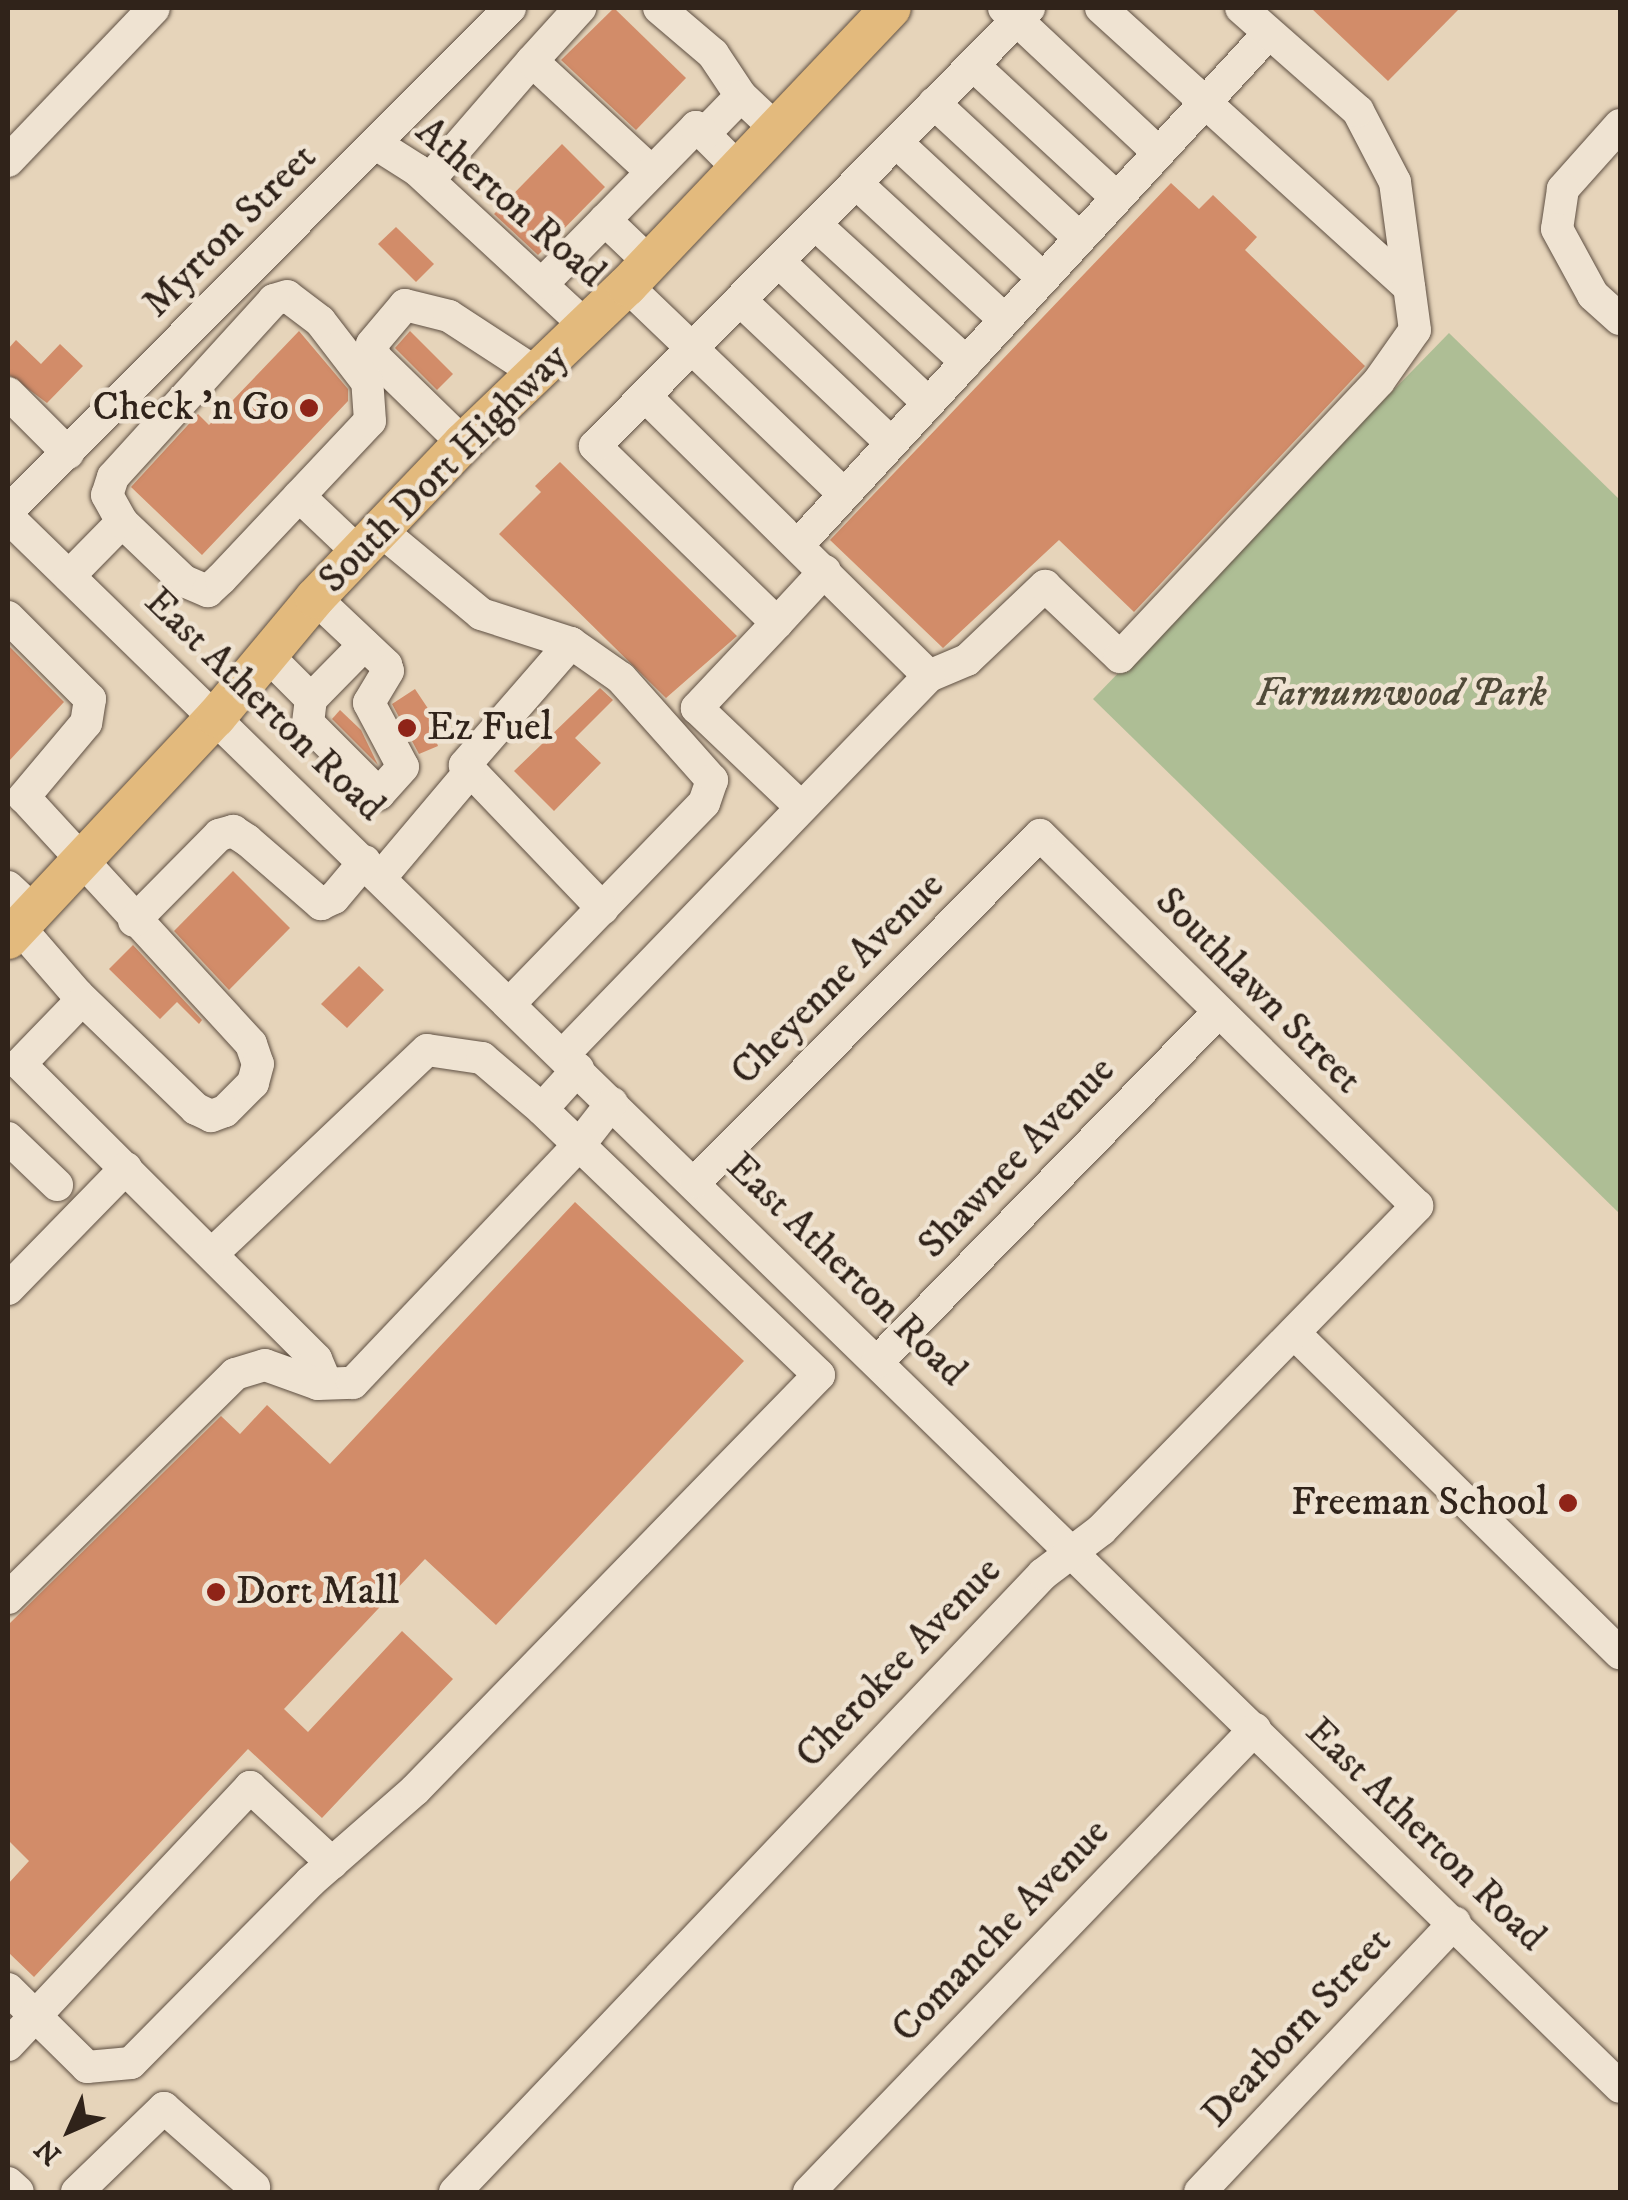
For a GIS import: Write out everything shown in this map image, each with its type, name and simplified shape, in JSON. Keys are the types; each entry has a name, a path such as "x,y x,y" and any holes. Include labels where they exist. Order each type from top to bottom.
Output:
{"main road":[{"name":"South Dort Highway","path":"17,916 79,863 216,718 315,598 463,443 638,274 879,12"}],"street":[{"path":"8,161 154,8"},
{"name":"Myrton Street","path":"8,518 68,452 510,8"},
{"path":"429,180 580,8"},
{"path":"659,8 713,54 741,96 775,128"},
{"path":"1102,8 1203,104 1409,286"},
{"path":"542,1109 570,1062 799,805 929,676 967,660 1045,586 1120,656 1379,381 1415,330 1395,182 1358,111 1241,8"},
{"path":"776,623 594,446 972,65 1017,12 1159,152"},
{"path":"798,544 1269,33"},
{"path":"532,61 652,172"},
{"path":"972,65 1117,198"},
{"path":"440,81 483,117"},
{"path":"704,134 741,96"},
{"path":"934,103 1080,238"},
{"path":"1620,125 1563,189 1557,229 1593,294 1620,318"},
{"path":"543,283 696,127 738,168"},
{"path":"896,142 1043,278"},
{"name":"Atherton Road","path":"376,144 429,180 587,326"},
{"path":"856,182 1005,320"},
{"path":"605,220 638,274 693,347 844,493"},
{"path":"815,224 966,362"},
{"path":"778,261 928,403"},
{"path":"70,576 115,508 113,477 274,300 288,296 320,321 367,382 370,421 208,590 184,581 115,508"},
{"path":"740,300 891,444"},
{"path":"463,443 375,357 372,344 405,306 449,316 538,374"},
{"path":"8,393 68,452"},
{"path":"644,396 929,676"},
{"path":"299,496 444,586 481,614 571,642 620,678 712,780 704,803 510,1003"},
{"name":"East Atherton Road","path":"8,518 696,1182 1620,2087"},
{"path":"799,805 697,708 826,571"},
{"path":"315,598 386,665 387,679 369,703 403,763 379,794 367,788 320,741 308,723 310,699 364,645"},
{"path":"8,617 90,699 86,722 16,800 251,1044 258,1064 253,1083 225,1112 210,1116 196,1109 78,995 17,916"},
{"path":"571,642 466,756 468,774 603,909"},
{"path":"266,654 310,699"},
{"path":"282,782 320,741"},
{"path":"134,920 219,834 232,831 321,904 373,869 468,774"},
{"path":"329,827 367,788"},
{"name":"Southlawn Street","path":"1040,835 1417,1206"},
{"name":"Cheyenne Avenue","path":"696,1182 1040,835"},
{"path":"78,995 75,1007 12,1068 126,1168 213,1253 316,1359 326,1384"},
{"name":"Shawnee Avenue","path":"877,1362 1218,1013"},
{"path":"213,1253 427,1050 482,1058 580,1144 820,1375"},
{"path":"8,1598 236,1374 265,1366 326,1384 353,1383 580,1144 612,1102"},
{"path":"8,1138 57,1185"},
{"path":"8,1290 126,1168"},
{"name":"Cherokee Avenue","path":"455,2192 1073,1549 1103,1528 1417,1206"},
{"path":"1294,1333 1620,1652"},
{"path":"8,1990 87,2067 131,2063 332,1862 414,1790 854,1337"},
{"name":"Comanche Avenue","path":"824,2188 1255,1730"},
{"path":"8,2045 250,1787 332,1862"},
{"name":"Dearborn Street","path":"1200,2192 1455,1922"},
{"path":"77,2192 164,2108 254,2187"},
{"path":"8,2182 18,2192"}],"green space":[{"name":"Farnumwood Park","path":"1449,333 1620,500 1620,1214 1093,699"}],"building":[{"path":"614,8 686,78 636,130 561,60"},
{"path":"1311,8 1460,8 1388,81"},
{"path":"562,144 605,187 538,255 494,214"},
{"path":"1171,183 1199,209 1213,195 1257,237 1245,250 1365,366 1134,612 1059,540 943,648 830,540"},
{"path":"396,227 434,264 416,282 378,244"},
{"path":"299,331 348,389 348,401 202,555 131,487 198,414 209,425"},
{"path":"410,331 453,374 437,390 395,348"},
{"path":"16,340 41,364 60,344 83,366 47,403 8,374 8,349"},
{"path":"560,462 737,636 666,698 499,534 541,492 535,486"},
{"path":"8,645 64,702 8,762"},
{"path":"600,688 613,700 575,738 601,763 554,811 514,771"},
{"path":"415,689 445,734 435,738 438,746 419,754 392,704"},
{"path":"340,710 361,730 378,765 332,719"},
{"path":"233,871 290,928 229,990 174,931"},
{"path":"133,945 202,1020 199,1024 177,1002 160,1019 109,969"},
{"path":"359,966 384,990 347,1028 321,1004"},
{"name":"Dort Mall","path":"575,1202 744,1361 496,1625 425,1559 284,1709 308,1732 402,1631 453,1679 322,1818 248,1749 34,1977 8,1952 8,1884 29,1861 8,1840 8,1625 221,1416 240,1434 267,1405 330,1464"}],"place":[{"name":"Check 'n Go","path":"309,408"},
{"name":"Ez Fuel","path":"407,728"},
{"name":"Freeman School","path":"1568,1503"},
{"name":"Dort Mall","path":"216,1592"}]}
